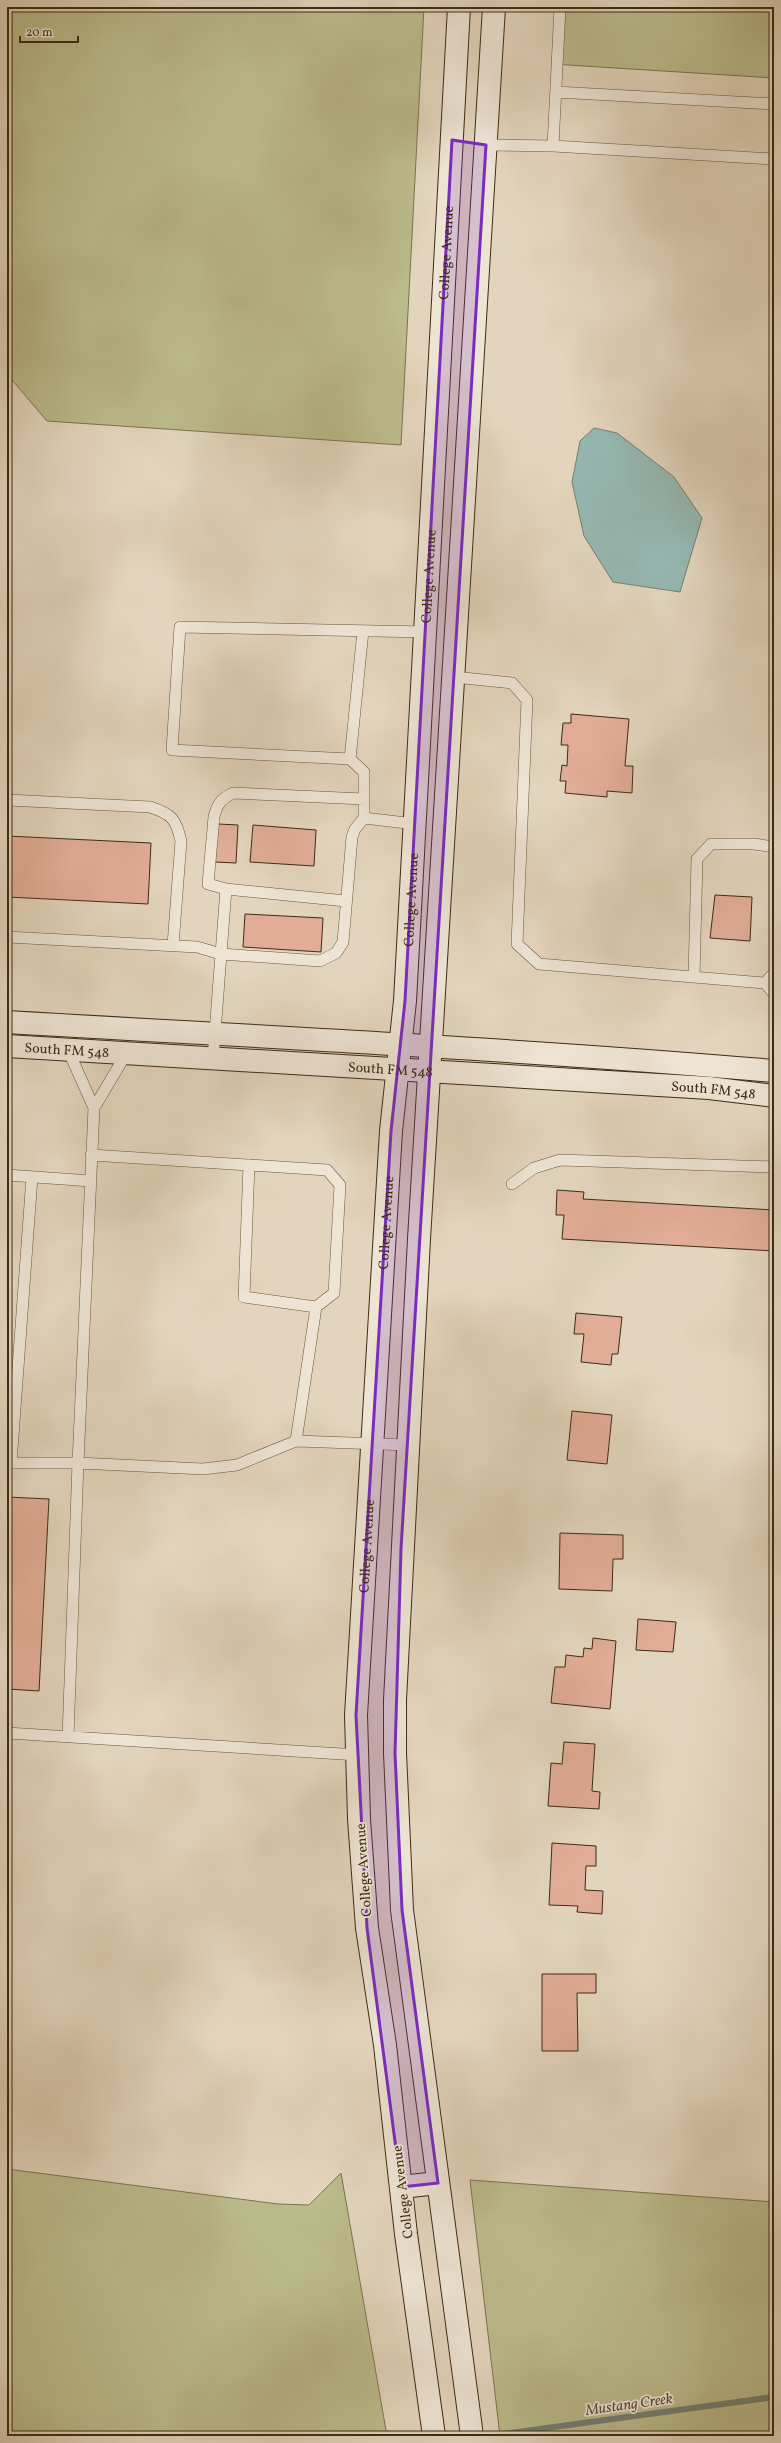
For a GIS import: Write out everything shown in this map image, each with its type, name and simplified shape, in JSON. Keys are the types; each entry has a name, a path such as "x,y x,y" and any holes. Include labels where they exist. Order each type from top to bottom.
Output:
{"main road":[{"name":"College Avenue","path":"434,2436 406,2234 385,2045 367,1928 356,1715 391,1130 405,1001 459,7"},
{"name":"College Avenue","path":"472,2436 402,1910 395,1753 401,1549 430,1046 454,677 494,7"},
{"path":"452,140 486,145"},
{"name":"South FM 548","path":"7,1022 400,1044 774,1070"},
{"name":"South FM 548","path":"7,1046 709,1088 774,1096"},
{"path":"401,2187 438,2182"}],"lane":[{"path":"552,146 560,7"},
{"path":"556,92 774,104"},
{"path":"486,145 552,146 774,159"},
{"path":"7,937 173,945 197,947 221,954 320,961 336,953 343,942 352,837 355,829 364,818 364,772 350,760 172,750 180,627 425,632"},
{"path":"350,760 363,631"},
{"path":"454,677 512,682 527,700 517,944 539,964 765,983 774,994"},
{"path":"346,901 226,890 208,884 214,817 216,807 222,799 233,793 364,799"},
{"path":"7,800 150,807 166,812 177,824 181,841 173,945"},
{"path":"364,818 415,824"},
{"path":"694,977 697,859 711,844 754,844 774,847"},
{"path":"213,1059 226,890"},
{"path":"765,983 774,973"},
{"path":"68,1050 94,1108 78,1463 68,1737"},
{"path":"94,1108 126,1054"},
{"path":"92,1155 328,1170 340,1185 334,1293 316,1308 296,1441"},
{"path":"512,1184 534,1168 560,1160 774,1167"},
{"path":"249,1165 244,1298 316,1308"},
{"path":"7,1175 91,1181"},
{"path":"32,1177 9,1463 78,1463 203,1469 237,1466 296,1441 408,1445"},
{"path":"7,1733 358,1755"}],"highlighted area":[{"path":"452,140 486,145 401,1549 395,1753 402,1910 438,2183 401,2187 367,1928 356,1715 391,1131 405,1001"}],"green space":[{"path":"7,7 424,7 401,445 47,421 7,374"},
{"path":"556,7 774,7 774,78 552,64"},
{"path":"7,2169 278,2204 309,2205 341,2173 387,2436 7,2436"},
{"path":"470,2180 774,2202 774,2436 500,2436"}],"water":[{"path":"594,428 617,433 674,477 702,518 680,592 613,582 584,536 572,482 580,441"}],"building":[{"path":"571,714 629,719 625,766 633,766 632,793 607,791 607,797 565,793 566,781 560,781 562,765 567,766 568,745 561,745 563,723 571,723"},
{"path":"218,824 238,825 236,863 215,862"},
{"path":"253,825 316,830 314,866 250,862"},
{"path":"7,836 151,843 148,904 7,897"},
{"path":"715,895 752,897 750,941 710,938"},
{"path":"245,914 323,918 321,952 243,947"},
{"path":"557,1190 584,1192 583,1199 774,1210 774,1251 562,1239 564,1215 556,1215"},
{"path":"576,1313 622,1317 618,1354 612,1354 611,1365 581,1362 584,1334 574,1334"},
{"path":"572,1411 612,1415 607,1464 567,1460"},
{"path":"7,1497 49,1499 39,1691 7,1689"},
{"path":"560,1533 623,1535 623,1559 613,1559 612,1591 559,1589"},
{"path":"638,1619 676,1622 673,1652 636,1650"},
{"path":"593,1638 616,1641 610,1709 551,1703 555,1667 565,1667 566,1655 583,1657 584,1648 592,1649"},
{"path":"564,1742 595,1744 592,1791 600,1792 599,1809 548,1806 551,1763 562,1764"},
{"path":"552,1843 596,1846 596,1866 586,1866 585,1890 603,1891 602,1914 577,1912 578,1906 549,1905"},
{"path":"542,1974 596,1974 596,1993 577,1993 578,2051 542,2051"}],"waterway":[{"name":"Mustang Creek","path":"488,2436 774,2397"}]}
